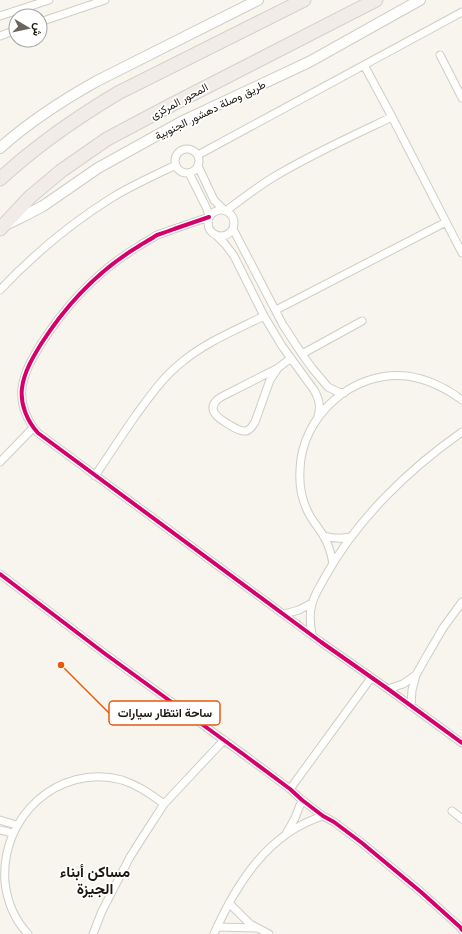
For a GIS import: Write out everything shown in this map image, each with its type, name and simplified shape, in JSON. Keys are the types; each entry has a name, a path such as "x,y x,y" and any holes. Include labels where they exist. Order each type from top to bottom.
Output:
{"highway":[{"path":"0,179 46,141 93,108 118,93 304,0"},
{"name":"المحور المركزى","path":"2,227 30,197 61,171 107,139 376,0"}],"main road":[{"path":"0,148 42,115 97,81 258,0"},
{"name":"طريق وصلة دهشور الجنوبية","path":"2,227 43,206 98,168 181,122 309,62 420,0"}],"street":[{"path":"0,16 49,0"},
{"path":"48,19 105,0"},
{"path":"198,155 462,12"},
{"path":"440,55 462,98"},
{"path":"364,65 462,253"},
{"path":"392,117 291,167 258,187 225,210 215,210 209,217 158,235 138,246 109,266 87,286 50,330 25,374 22,389 22,403 33,428 38,433 371,678 462,743"},
{"path":"184,149 190,149 198,155 200,160 194,171 189,173 182,172 177,168 175,158 178,152 184,149"},
{"path":"0,290 28,262 78,221 133,186 176,165"},
{"path":"198,166 214,200 225,210 231,213 235,220 231,232 224,236 216,235"},
{"path":"189,173 206,206 209,217 208,226 234,256 264,316 290,358 306,378 318,397 320,404 318,417"},
{"path":"276,310 446,222"},
{"path":"233,229 283,325 302,354 328,387 344,393"},
{"path":"95,476 119,439 154,391 170,372 202,348 264,316"},
{"path":"302,354 362,321"},
{"path":"278,368 270,380 255,422 251,428 246,431 241,431 219,418 214,413 213,406 217,400 278,368 290,358"},
{"path":"333,563 324,536 313,522 304,502 300,480 301,458 304,445 318,417 334,400 344,393 368,381 382,377 406,376 422,380 440,386 462,400"},
{"path":"0,462 33,428"},
{"path":"312,634 310,619 312,603 333,563 351,537 371,512 393,489 422,462 462,432"},
{"path":"324,536 333,539 351,537"},
{"path":"0,574 88,642 224,740 290,789 323,816 334,822 371,850 421,892 462,930"},
{"path":"411,706 412,690 416,676 443,628 462,602"},
{"path":"284,614 298,610 312,603"},
{"path":"388,689 403,684 416,676"},
{"path":"290,789 371,678"},
{"path":"94,934 102,910 120,875 164,804 224,740"},
{"path":"28,934 18,922 8,899 4,874 5,860 12,833 16,825 39,798 62,784 92,777 122,780 135,784 164,804"},
{"path":"284,836 295,818 302,800"},
{"path":"452,811 462,819"},
{"path":"214,934 229,903 243,880 270,848 284,836 304,824 323,816"},
{"path":"0,820 16,825"},
{"path":"0,830 12,833"},
{"path":"229,903 258,929 269,934"},
{"path":"217,927 258,929"}],"cycle path":[{"path":"209,217 157,235 110,266 84,289 61,316 32,359 22,388 22,400 25,412 38,433 321,642 462,743"},
{"path":"0,574 104,653 290,789 323,816 334,822 362,843 421,892 462,930"}],"place":[{"name":"ساحة انتظار سيارات","path":"61,665"}],"district":[{"name":"مساكن أبناء الجيزة","path":"95,880"}]}
